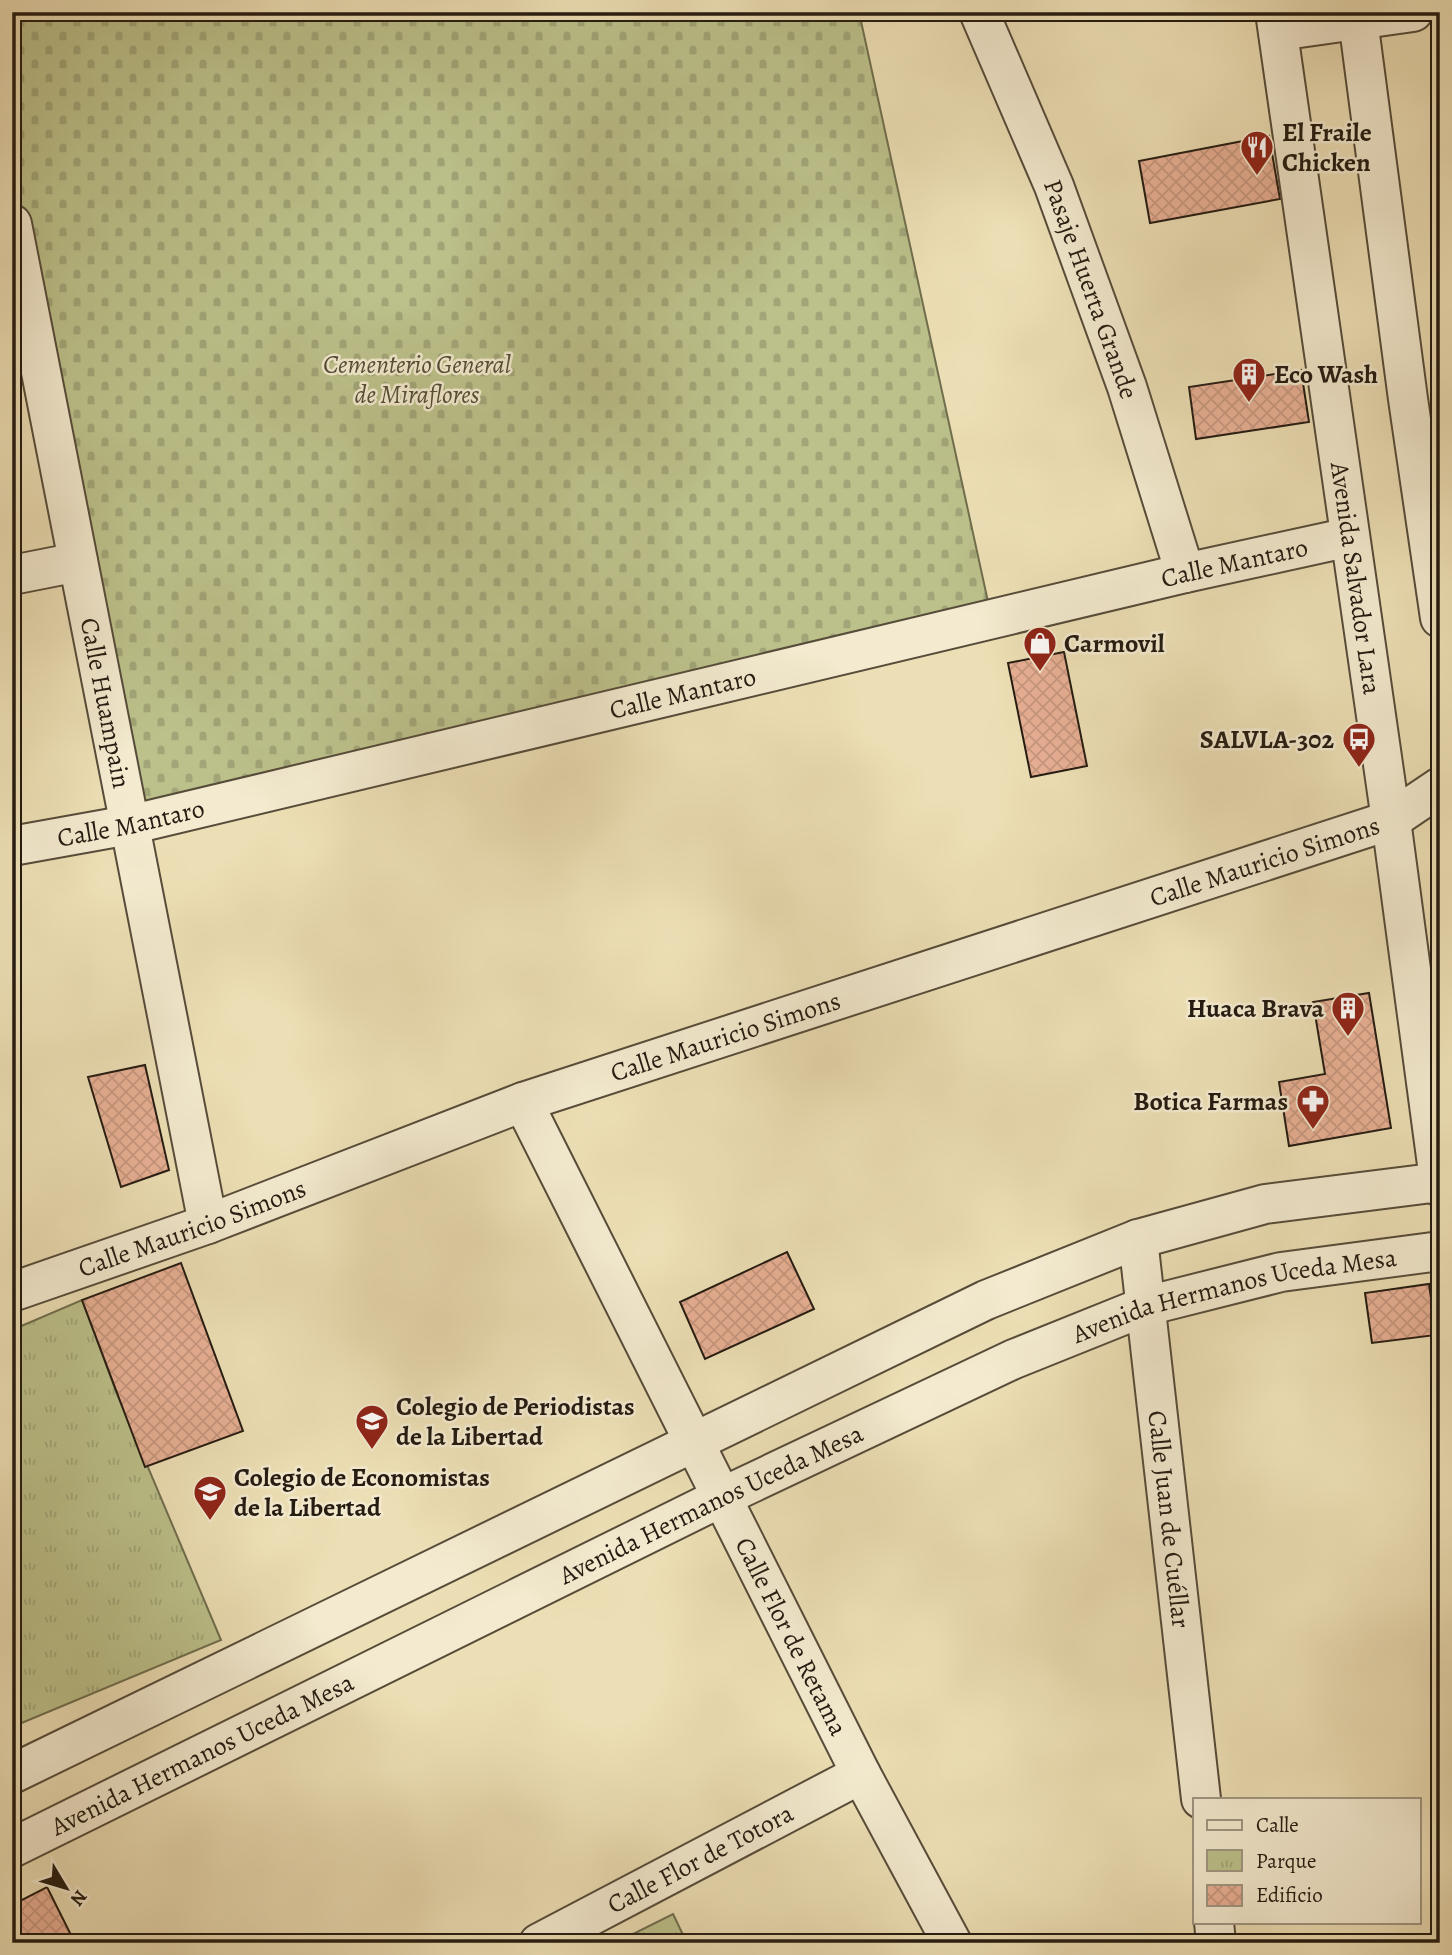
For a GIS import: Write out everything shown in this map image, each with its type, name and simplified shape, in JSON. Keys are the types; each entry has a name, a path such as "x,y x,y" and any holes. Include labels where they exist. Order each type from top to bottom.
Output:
{"street":[{"name":"Pasaje Huerta Grande","path":"979,12 1054,187 1127,387 1185,573"},
{"path":"1277,22 1413,12"},
{"path":"1357,16 1424,396 1440,618"},
{"name":"Avenida Salvador Lara","path":"1277,22 1391,820 1440,1187"},
{"name":"Calle Huampain","path":"12,224 208,1224"},
{"name":"Calle Mantaro","path":"12,846 129,825 1185,573 1350,537"},
{"path":"12,575 78,562"},
{"name":"Calle Mauricio Simons","path":"12,1292 208,1224 523,1102 1391,820 1440,787"},
{"name":"Calle Flor de Retama","path":"523,1102 861,1774 952,1943"},
{"path":"12,1774 986,1300 1138,1238 1265,1204 1439,1182"},
{"name":"Calle Juan de Cuéllar","path":"1138,1238 1200,1798"},
{"name":"Avenida Hermanos Uceda Mesa","path":"12,1848 722,1497 1014,1359 1146,1306 1282,1272 1440,1251"},
{"name":"Calle Flor de Totora","path":"539,1943 861,1774"},
{"path":"1214,1924 1216,1943"}],"green space":[{"name":"Cementerio General de Miraflores","path":"12,12 859,12 992,620 129,825 12,224"},
{"path":"82,1300 117,1394 221,1640 12,1727 12,1330"},
{"path":"673,1914 687,1943 615,1943"}],"building":[{"path":"1269,136 1280,199 1150,223 1139,161"},
{"name":"Eco Wash","path":"1301,370 1309,422 1196,439 1189,387"},
{"path":"1064,652 1087,766 1031,777 1008,663"},
{"name":"Huaca Brava","path":"1369,993 1391,1128 1289,1146 1279,1082 1325,1074 1313,1002"},
{"path":"145,1065 169,1170 121,1187 88,1077"},
{"path":"787,1252 814,1309 705,1359 680,1302"},
{"path":"181,1263 243,1431 145,1467 82,1300"},
{"path":"1429,1284 1436,1335 1372,1343 1365,1293"},
{"path":"47,1887 75,1943 12,1943 12,1905"}],"place":[{"name":"El Fraile Chicken","path":"1257,177"},
{"name":"Eco Wash","path":"1249,404"},
{"name":"Carmovil","path":"1040,673"},
{"name":"SALVLA-302","path":"1359,769"},
{"name":"Huaca Brava","path":"1348,1038"},
{"name":"Botica Farmas","path":"1313,1131"},
{"name":"Colegio de Periodistas de la Libertad","path":"372,1451"},
{"name":"Colegio de Economistas de la Libertad","path":"210,1522"}]}
